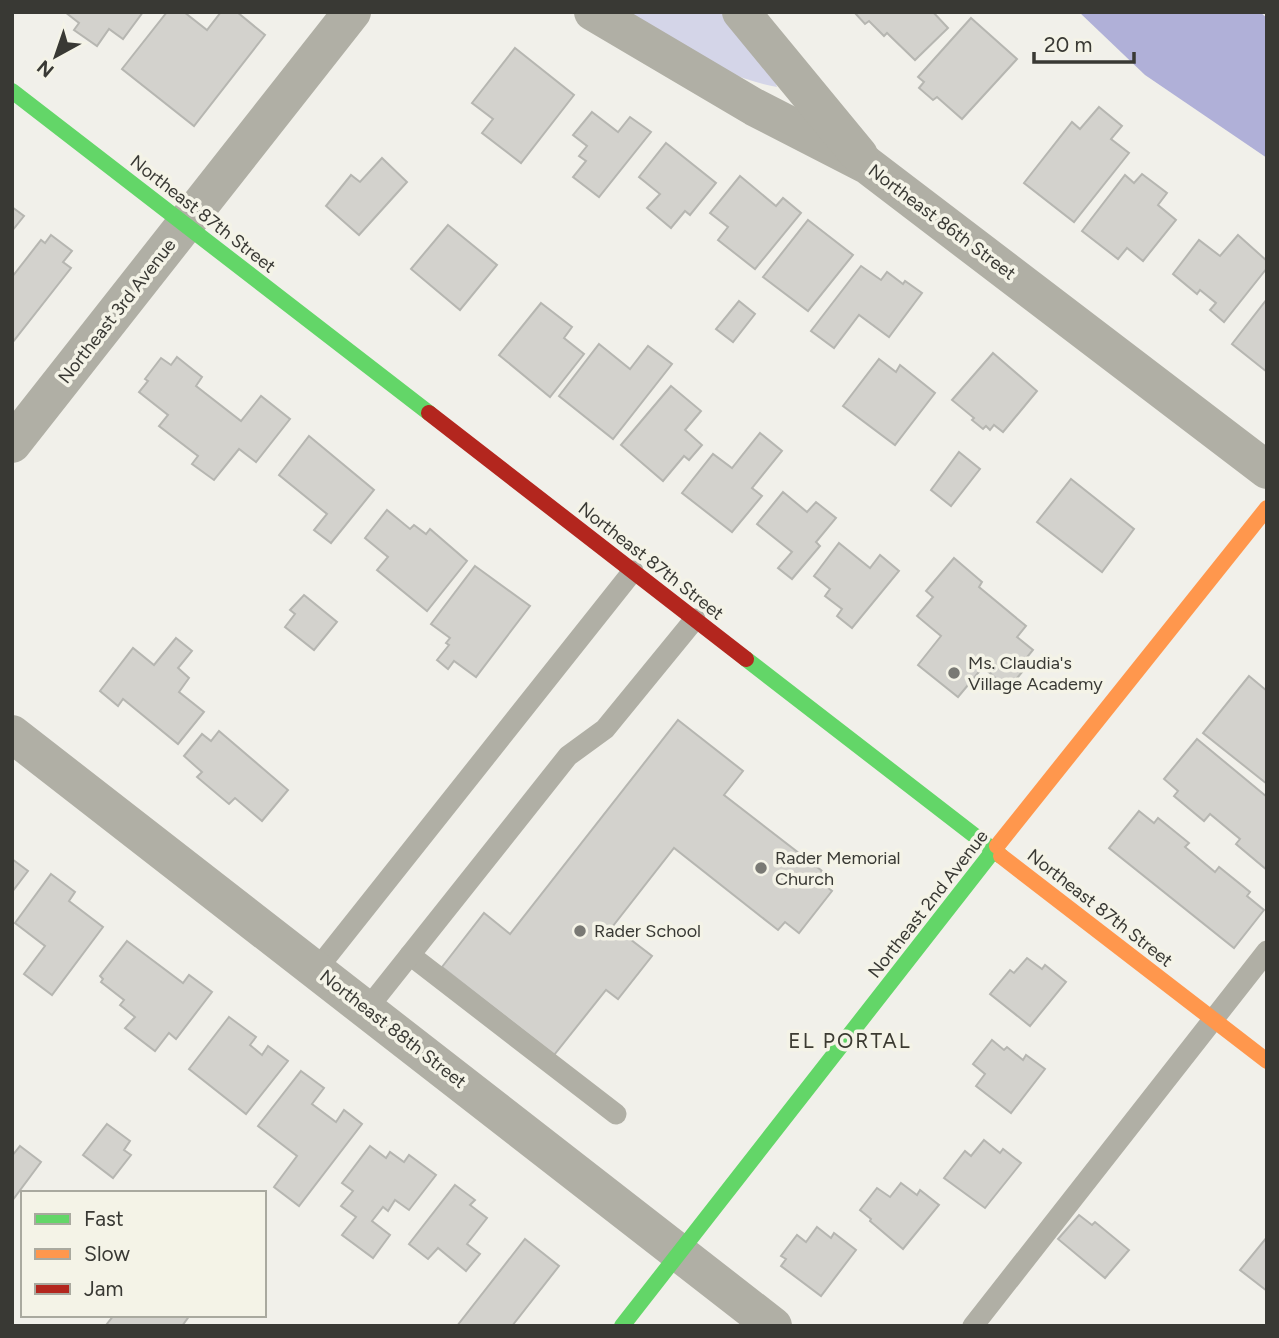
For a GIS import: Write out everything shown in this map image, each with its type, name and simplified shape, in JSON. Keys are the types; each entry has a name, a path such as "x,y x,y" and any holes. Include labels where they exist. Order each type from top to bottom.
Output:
{"street":[{"name":"Northeast 3rd Avenue","path":"12,444 352,12"},
{"name":"Northeast 86th Street","path":"593,12 754,107 867,164 1267,470"},
{"path":"741,12 867,164"},
{"name":"Northeast 87th Street","path":"12,92 1267,1061"},
{"name":"Northeast 2nd Avenue","path":"622,1326 994,850 1267,508"},
{"name":"Northeast 88th Street","path":"12,734 773,1326"}],"lane":[{"path":"317,969 633,571"},
{"path":"367,1009 568,755 605,729 695,620"},
{"path":"973,1326 1267,951"},
{"path":"410,955 616,1114"}],"shaded area":[{"path":"616,12 721,12 771,71 777,87 714,67"}],"water":[{"path":"1079,12 1260,12 1267,18 1267,158 1145,75"}],"building":[{"path":"65,12 143,12 123,39 109,29 97,46 74,30 79,23"},
{"path":"167,12 184,12 207,30 221,12 237,12 265,35 194,126 122,69"},
{"path":"854,12 933,12 948,28 915,60 887,33 884,36 869,21 865,24"},
{"path":"971,18 1017,59 962,119 937,97 933,100 919,88 924,82 918,77"},
{"path":"515,48 574,95 521,163 482,133 493,119 472,103"},
{"path":"1099,107 1122,126 1111,139 1129,153 1074,222 1024,183 1072,122 1080,129"},
{"path":"592,112 618,132 630,117 651,132 599,197 573,177 586,161 579,156 587,146 573,135"},
{"path":"666,143 716,183 690,215 685,211 671,228 647,208 660,194 639,177"},
{"path":"382,158 407,182 359,235 326,206 351,175 360,182"},
{"path":"1142,174 1167,193 1158,205 1176,220 1143,261 1127,248 1118,259 1082,231 1125,175 1134,183"},
{"path":"740,176 776,206 783,198 801,213 755,269 718,240 728,227 710,213"},
{"path":"12,207 24,216 12,231"},
{"path":"808,220 853,255 808,311 763,277"},
{"path":"448,225 497,265 460,310 411,269"},
{"path":"51,235 72,251 63,262 71,268 12,343 12,277 41,240 45,243"},
{"path":"1238,235 1267,261 1267,268 1224,322 1210,310 1216,303 1200,290 1197,294 1173,274 1199,240 1220,256"},
{"path":"861,266 881,280 887,272 922,293 889,337 859,315 834,348 811,331"},
{"path":"1267,299 1267,372 1232,344"},
{"path":"739,301 755,314 733,342 716,329"},
{"path":"541,303 572,327 564,338 584,354 550,397 499,355"},
{"path":"599,344 630,369 648,346 672,364 613,439 559,396"},
{"path":"993,353 1037,391 1003,432 994,425 990,430 986,426 983,429 952,400"},
{"path":"177,357 202,377 196,386 241,421 261,396 290,419 256,462 239,449 214,480 192,464 198,456 159,426 168,415 139,392 161,358 171,365"},
{"path":"879,359 896,372 900,365 935,393 895,445 843,406"},
{"path":"671,386 701,411 685,430 702,445 689,460 684,456 663,481 621,445"},
{"path":"760,433 782,451 752,488 762,496 732,532 682,493 713,454 732,468"},
{"path":"309,436 374,490 331,543 314,530 327,514 279,475"},
{"path":"959,452 980,469 951,506 931,490"},
{"path":"1071,479 1134,529 1102,572 1037,522"},
{"path":"783,492 807,512 816,502 836,518 816,542 820,546 792,579 778,568 792,552 757,524"},
{"path":"387,510 410,529 414,525 426,534 430,529 467,561 427,611 377,570 388,557 365,538"},
{"path":"839,543 870,568 880,555 899,571 852,628 837,616 842,609 825,596 830,589 814,576"},
{"path":"954,558 982,582 979,587 1026,626 1017,637 1033,650 1023,662 1027,666 1008,689 983,667 958,697 918,665 941,636 917,616 933,597 926,591"},
{"path":"475,566 530,606 476,677 454,661 448,669 437,660 449,645 446,643 450,638 431,624"},
{"path":"304,595 337,622 314,650 285,627 295,614 290,610"},
{"path":"176,638 192,651 178,668 189,678 179,692 204,712 178,744 123,699 118,706 100,691 133,648 154,665"},
{"path":"1249,676 1267,691 1267,784 1203,733"},
{"path":"678,720 743,771 724,795 822,871 816,878 832,891 799,933 785,922 778,930 674,848 613,926 652,956 618,999 606,990 554,1055 442,967 484,913 510,934"},
{"path":"219,731 288,790 262,821 235,798 229,804 197,777 202,772 184,756 202,734 211,741"},
{"path":"1197,739 1267,797 1267,870 1236,844 1240,839 1210,814 1204,821 1174,796 1178,791 1164,779"},
{"path":"1139,811 1154,823 1158,818 1189,843 1185,847 1215,872 1219,867 1250,892 1247,896 1264,910 1234,948 1109,848"},
{"path":"12,859 28,871 12,892"},
{"path":"51,874 75,892 69,901 103,927 52,995 24,974 45,946 15,923"},
{"path":"127,941 183,983 189,975 212,992 176,1039 169,1033 155,1051 125,1028 135,1017 120,1005 124,1000 101,982 103,979 100,976"},
{"path":"1027,958 1042,969 1045,965 1066,982 1030,1026 990,994 1010,970 1014,973"},
{"path":"229,1017 256,1037 250,1045 262,1055 268,1046 288,1061 246,1114 189,1069"},
{"path":"992,1040 1004,1050 1007,1047 1023,1060 1026,1055 1045,1069 1011,1113 976,1086 985,1074 973,1064"},
{"path":"301,1071 324,1088 312,1104 336,1122 344,1110 362,1124 299,1206 274,1187 297,1156 258,1126"},
{"path":"107,1124 130,1141 124,1150 131,1155 113,1178 83,1155"},
{"path":"984,1140 1000,1153 1003,1149 1021,1163 985,1208 944,1178 965,1151 971,1156"},
{"path":"20,1146 41,1162 12,1201 12,1156"},
{"path":"370,1146 386,1158 390,1152 404,1162 409,1155 436,1175 409,1210 395,1200 388,1211 383,1207 372,1221 390,1235 373,1258 342,1235 356,1217 341,1206 353,1191 342,1183"},
{"path":"901,1183 917,1195 920,1190 939,1205 903,1249 860,1210 877,1188 890,1197"},
{"path":"455,1185 475,1200 470,1205 487,1218 467,1244 480,1254 466,1271 438,1248 428,1259 409,1244"},
{"path":"1079,1215 1092,1225 1095,1222 1129,1250 1105,1278 1058,1239"},
{"path":"817,1227 831,1238 834,1233 856,1250 821,1296 781,1266 786,1259 781,1256 797,1235 806,1242"},
{"path":"1267,1237 1267,1291 1240,1270"},
{"path":"525,1239 559,1266 512,1326 457,1326"},
{"path":"112,1317 189,1317 182,1326 107,1324"}],"traffic: fast":[{"path":"12,91 429,413"},
{"path":"746,659 1001,856"},
{"path":"622,1326 997,846"}],"traffic: slow":[{"path":"997,846 1267,508"},
{"path":"1001,856 1267,1061"}],"traffic: jam":[{"path":"429,413 746,659"}],"place":[{"name":"Ms. Claudia's Village Academy","path":"954,673"},
{"name":"Rader Memorial Church","path":"761,868"},
{"name":"Rader School","path":"580,931"}],"district":[{"name":"EL PORTAL","path":"850,1040"}]}
